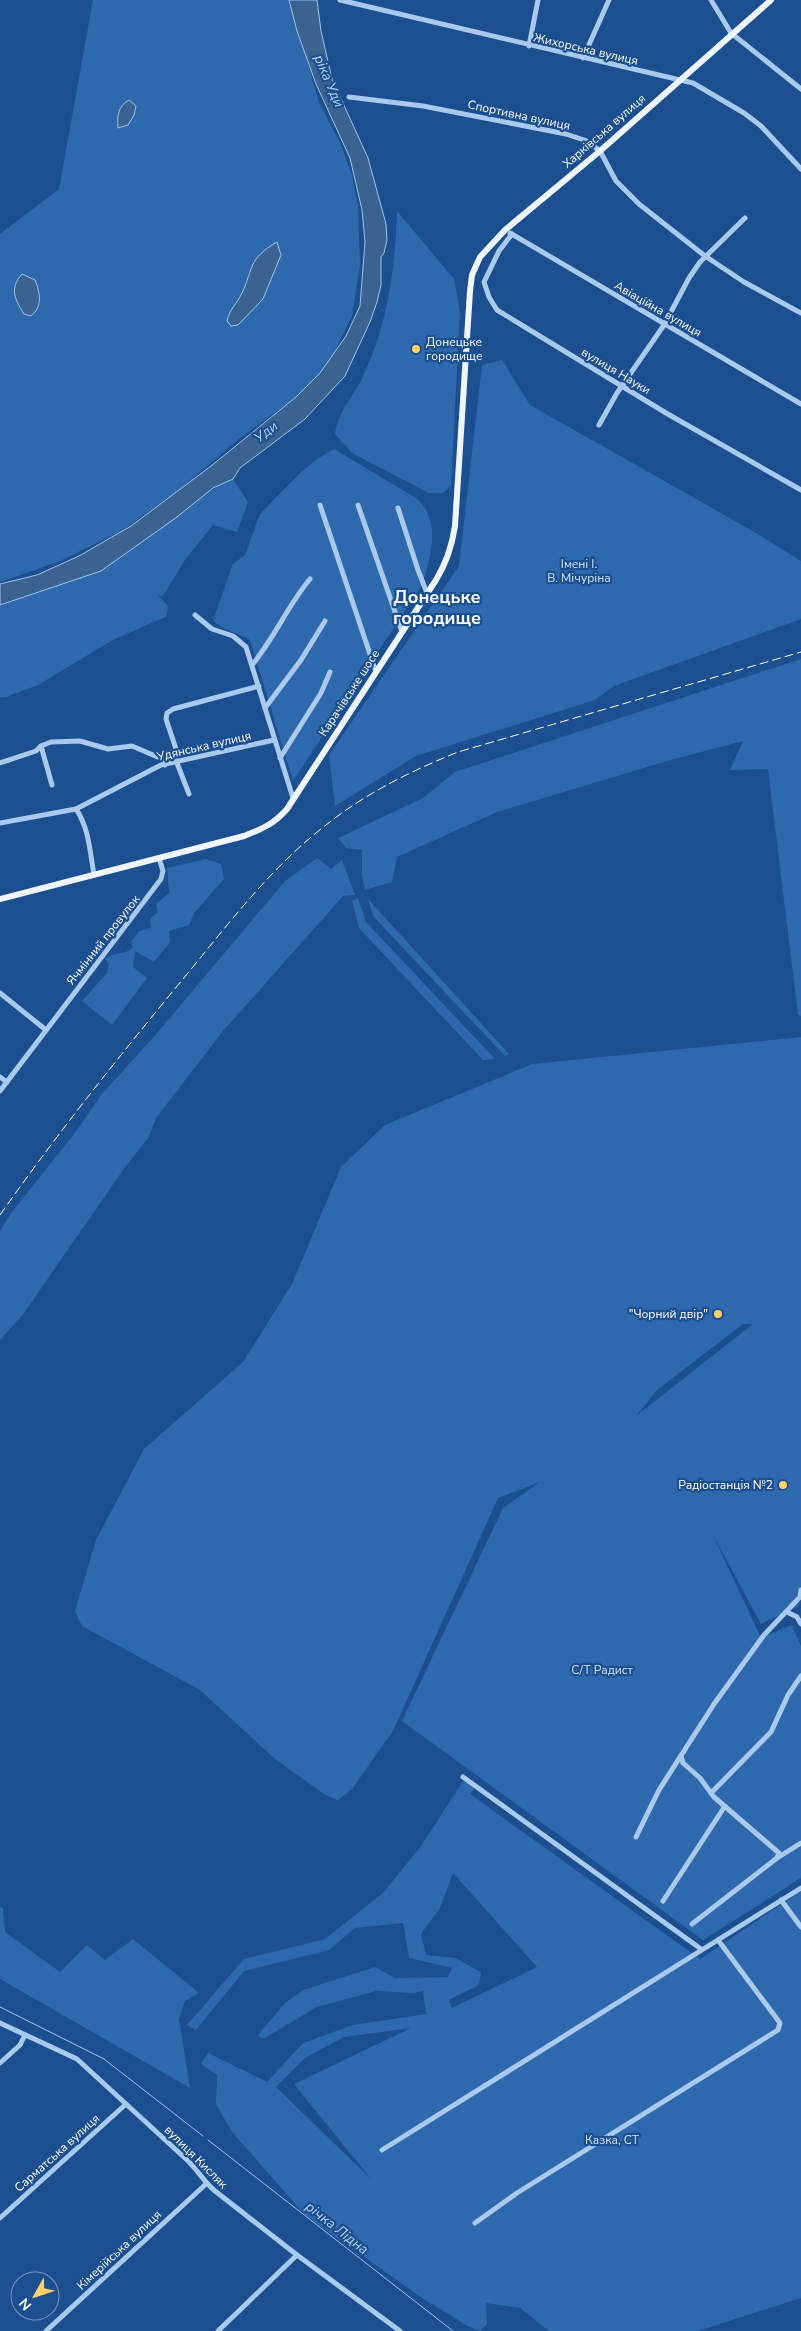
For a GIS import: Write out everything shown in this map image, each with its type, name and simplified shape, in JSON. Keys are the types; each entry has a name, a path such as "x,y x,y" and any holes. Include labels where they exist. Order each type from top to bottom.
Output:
{"main road":[{"name":"Харківська вулиця","path":"470,291 472,275 480,257 771,0"},
{"name":"Карачівське шосе","path":"0,899 244,836 267,827 276,821 445,566 452,548 456,526 470,291"}],"street":[{"name":"Жихорська вулиця","path":"340,0 529,46 693,83 744,113 762,126 801,169"},
{"path":"529,46 538,0"},
{"path":"583,58 609,0"},
{"path":"710,0 731,34 801,89"},
{"name":"Спортивна вулиця","path":"349,97 423,106 566,134 587,140 600,151 616,181 639,204 705,256 744,282 801,313"},
{"path":"599,425 622,386 664,325 689,278 705,256 746,218"},
{"name":"Авіаційна вулиця","path":"508,232 801,404"},
{"name":"вулиця Науки","path":"508,232 484,282 489,297 497,310 622,386 801,490"},
{"path":"320,505 376,672"},
{"path":"358,505 402,632"},
{"path":"398,508 427,593"},
{"path":"252,665 283,622 291,605 310,579"},
{"path":"196,615 212,629 242,642 259,686 292,798"},
{"path":"265,708 301,660 325,621"},
{"path":"280,758 321,693 330,672"},
{"path":"189,794 177,763 176,749 166,719 167,713 173,709 259,686"},
{"name":"Удянська вулиця","path":"0,823 76,809 136,777 165,765 274,740"},
{"path":"0,763 36,751 41,746 51,742 80,741 108,750 132,746 160,758 165,765"},
{"path":"41,746 52,785"},
{"path":"76,809 83,819 86,830 94,875"},
{"name":"Ячмінний провулок","path":"0,1091 161,879 163,871 160,858"},
{"path":"0,993 46,1030"},
{"path":"0,1077 7,1082"},
{"path":"636,1837 659,1790 681,1756 762,1638 800,1597 801,1590"},
{"path":"787,1612 797,1617 801,1624"},
{"path":"711,1793 770,1732 788,1695 801,1676"},
{"path":"681,1756 683,1763 700,1778 711,1793 780,1853 777,1858"},
{"path":"463,1777 700,1949"},
{"path":"663,1901 725,1806"},
{"path":"692,1924 777,1858 801,1843"},
{"path":"382,2150 700,1949 718,1940 801,1888"},
{"path":"781,1900 801,1927"},
{"path":"475,2223 517,2193 778,2030 780,2023 718,1940"},
{"name":"вулиця Кисляк","path":"0,2023 77,2058 201,2174 206,2184 297,2255 400,2331"},
{"path":"0,2063 20,2045 25,2035"},
{"name":"Сарматська вулиця","path":"0,2218 126,2104"},
{"name":"Кімерійська вулиця","path":"46,2331 206,2184"},
{"path":"218,2331 297,2255"}],"green space":[{"path":"93,0 290,0 319,102 341,145 352,175 358,207 360,265 352,316 332,357 320,373 296,397 240,438 180,489 121,531 58,562 0,582 0,234 59,189"},
{"name":"Донецьке городище","path":"397,211 454,279 460,311 451,486 443,493 429,493 352,453 335,434 343,410 363,376 379,336 392,275"},
{"name":"Імені І. В. Мічуріна","path":"502,360 530,405 751,530 801,561 801,619 614,686 595,700 416,756 335,806 329,755 459,566 482,365"},
{"path":"334,449 416,498 424,507 429,517 432,528 431,551 422,585 293,781 250,640 213,620 233,564 245,555 260,514 301,472 317,459"},
{"path":"233,479 248,502 237,532 213,525 185,560 163,596 158,595 168,606 167,616 111,641 38,685 6,697 0,697 0,602"},
{"path":"801,659 801,1016 798,1015 768,769 730,770 743,741 667,761 497,812 397,857 392,882 365,890 362,876 362,850 346,848 338,838 423,798 455,772"},
{"path":"317,858 331,869 342,860 355,895 343,896 223,1031 156,1118 149,1137 123,1170 24,1313 0,1340 0,1231 12,1212 77,1130 102,1094 158,1032 285,881"},
{"path":"206,859 221,864 224,879 194,913 189,925 169,931 170,942 154,962 135,951 133,967 147,978 112,1025 82,1001 107,973 109,964 105,959 133,948 131,942 139,931 151,928 150,919 158,912 156,904 169,893 167,868"},
{"path":"358,898 366,922 495,1059 483,1060 359,928 352,901"},
{"path":"368,899 509,1054 505,1056 373,916"},
{"name":"С/Т Радист","path":"801,1037 801,1591 799,1606 761,1624 713,1535 761,1638 792,1625 801,1646 801,1878 703,1940 402,1721 503,1508 540,1482 498,1498 393,1731 352,1789 338,1800 324,1794 275,1759 200,1690 82,1626 75,1611 96,1540 144,1449 243,1362 292,1284 341,1167 385,1125 532,1064","holes":["743,1324 753,1324 636,1416 657,1390"]},
{"name":"Казка, СТ","path":"463,1781 475,1787 470,1794 700,1959 801,1891 801,2298 698,2331 549,2331 520,2308 486,2303 487,2324 480,2331 468,2326 425,2300 305,2215 232,2132 216,2104 217,2075 201,2064 208,2053 267,2082 303,2043 353,2025 426,2014 423,1991 414,1993 376,1991 317,2007 263,2039 258,2035 285,2003 303,1990 375,1967 395,1978 448,1977 452,1968 409,1958 403,1923 355,1928 329,1950 244,1971 196,2030 187,2025 244,1959 325,1939 383,1893 421,1846","holes":["453,1873 537,1967 452,2008 449,2000 479,1985 481,1972 455,1958 426,1955 421,1934 440,1908","411,2028 294,2084 371,2179 276,2087 305,2058 344,2037"]},
{"path":"0,1907 3,1908 5,1932 60,1972 87,1945 105,1960 133,1939 199,1993 185,2001 179,2019 190,2088 0,1979"}],"water":[{"path":"289,0 317,0 321,31 332,79 368,158 386,224 387,240 381,257 381,285 377,302 370,322 345,376 305,419 240,468 233,479 213,488 177,517 101,571 0,605 0,584 37,575 79,556 131,526 211,466 296,397 320,373 346,336 360,306 365,242 362,210 350,158 316,84 297,31"},
{"path":"129,100 136,106 134,115 128,125 118,128 119,112 122,105"},
{"path":"277,242 281,255 263,299 238,325 231,326 227,321 228,317 242,293 253,264 261,253"},
{"path":"22,274 35,280 38,290 39,304 31,316 24,314 16,299 16,284"}],"waterway":[{"name":"річка Лідна","path":"0,2007 104,2059 203,2136"},
{"name":"річка Лідна","path":"208,2140 453,2331"}],"railway":[{"path":"0,1215 106,1074 245,904 304,843 341,813 389,784 458,752 801,652"}],"place":[{"name":"Донецьке городище","path":"416,349"},
{"name":"\"Чорний двір\"","path":"718,1314"},
{"name":"Радiостанцiя №2","path":"783,1485"}],"district":[{"name":"Донецьке городище","path":"437,607"}],"water label":[{"name":"ріка Уди","path":"329,81"},
{"name":"Уди","path":"266,432"}]}
